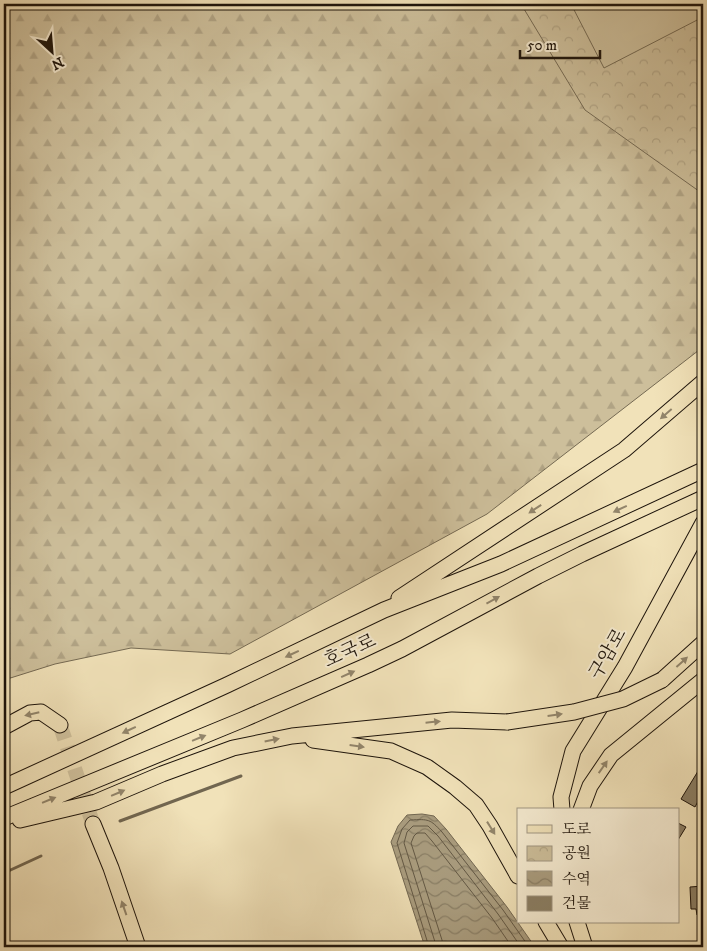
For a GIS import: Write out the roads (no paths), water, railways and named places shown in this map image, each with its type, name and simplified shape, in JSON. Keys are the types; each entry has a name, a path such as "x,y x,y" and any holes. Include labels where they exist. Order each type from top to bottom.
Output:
{"main road":[{"path":"384,610 405,593 624,450 703,382"},
{"name":"호국로","path":"4,787 227,685 384,610 501,564 703,470"},
{"name":"호국로","path":"4,818 242,720 385,657 538,576 703,498"},
{"name":"구암로","path":"562,808 561,797 574,751 625,667 703,523"},
{"path":"4,823 96,802 162,774 233,748 292,736 452,720 507,722 574,712 623,699 662,680 703,643"},
{"path":"581,808 590,786 611,755 703,680"},
{"path":"4,727 30,713 40,712 60,725"},
{"path":"292,736 391,751 427,767 476,805 517,874"},
{"path":"93,824 138,947"},
{"path":"547,924 561,947"},
{"path":"578,924 585,947"}],"water":[{"path":"422,814 434,816 507,907 517,924 535,947 425,947 391,842 398,826 407,815"}],"waterway":[{"path":"120,821 241,776"},
{"path":"4,873 41,856"}],"tunnel":[{"path":"60,725 93,824"}]}
